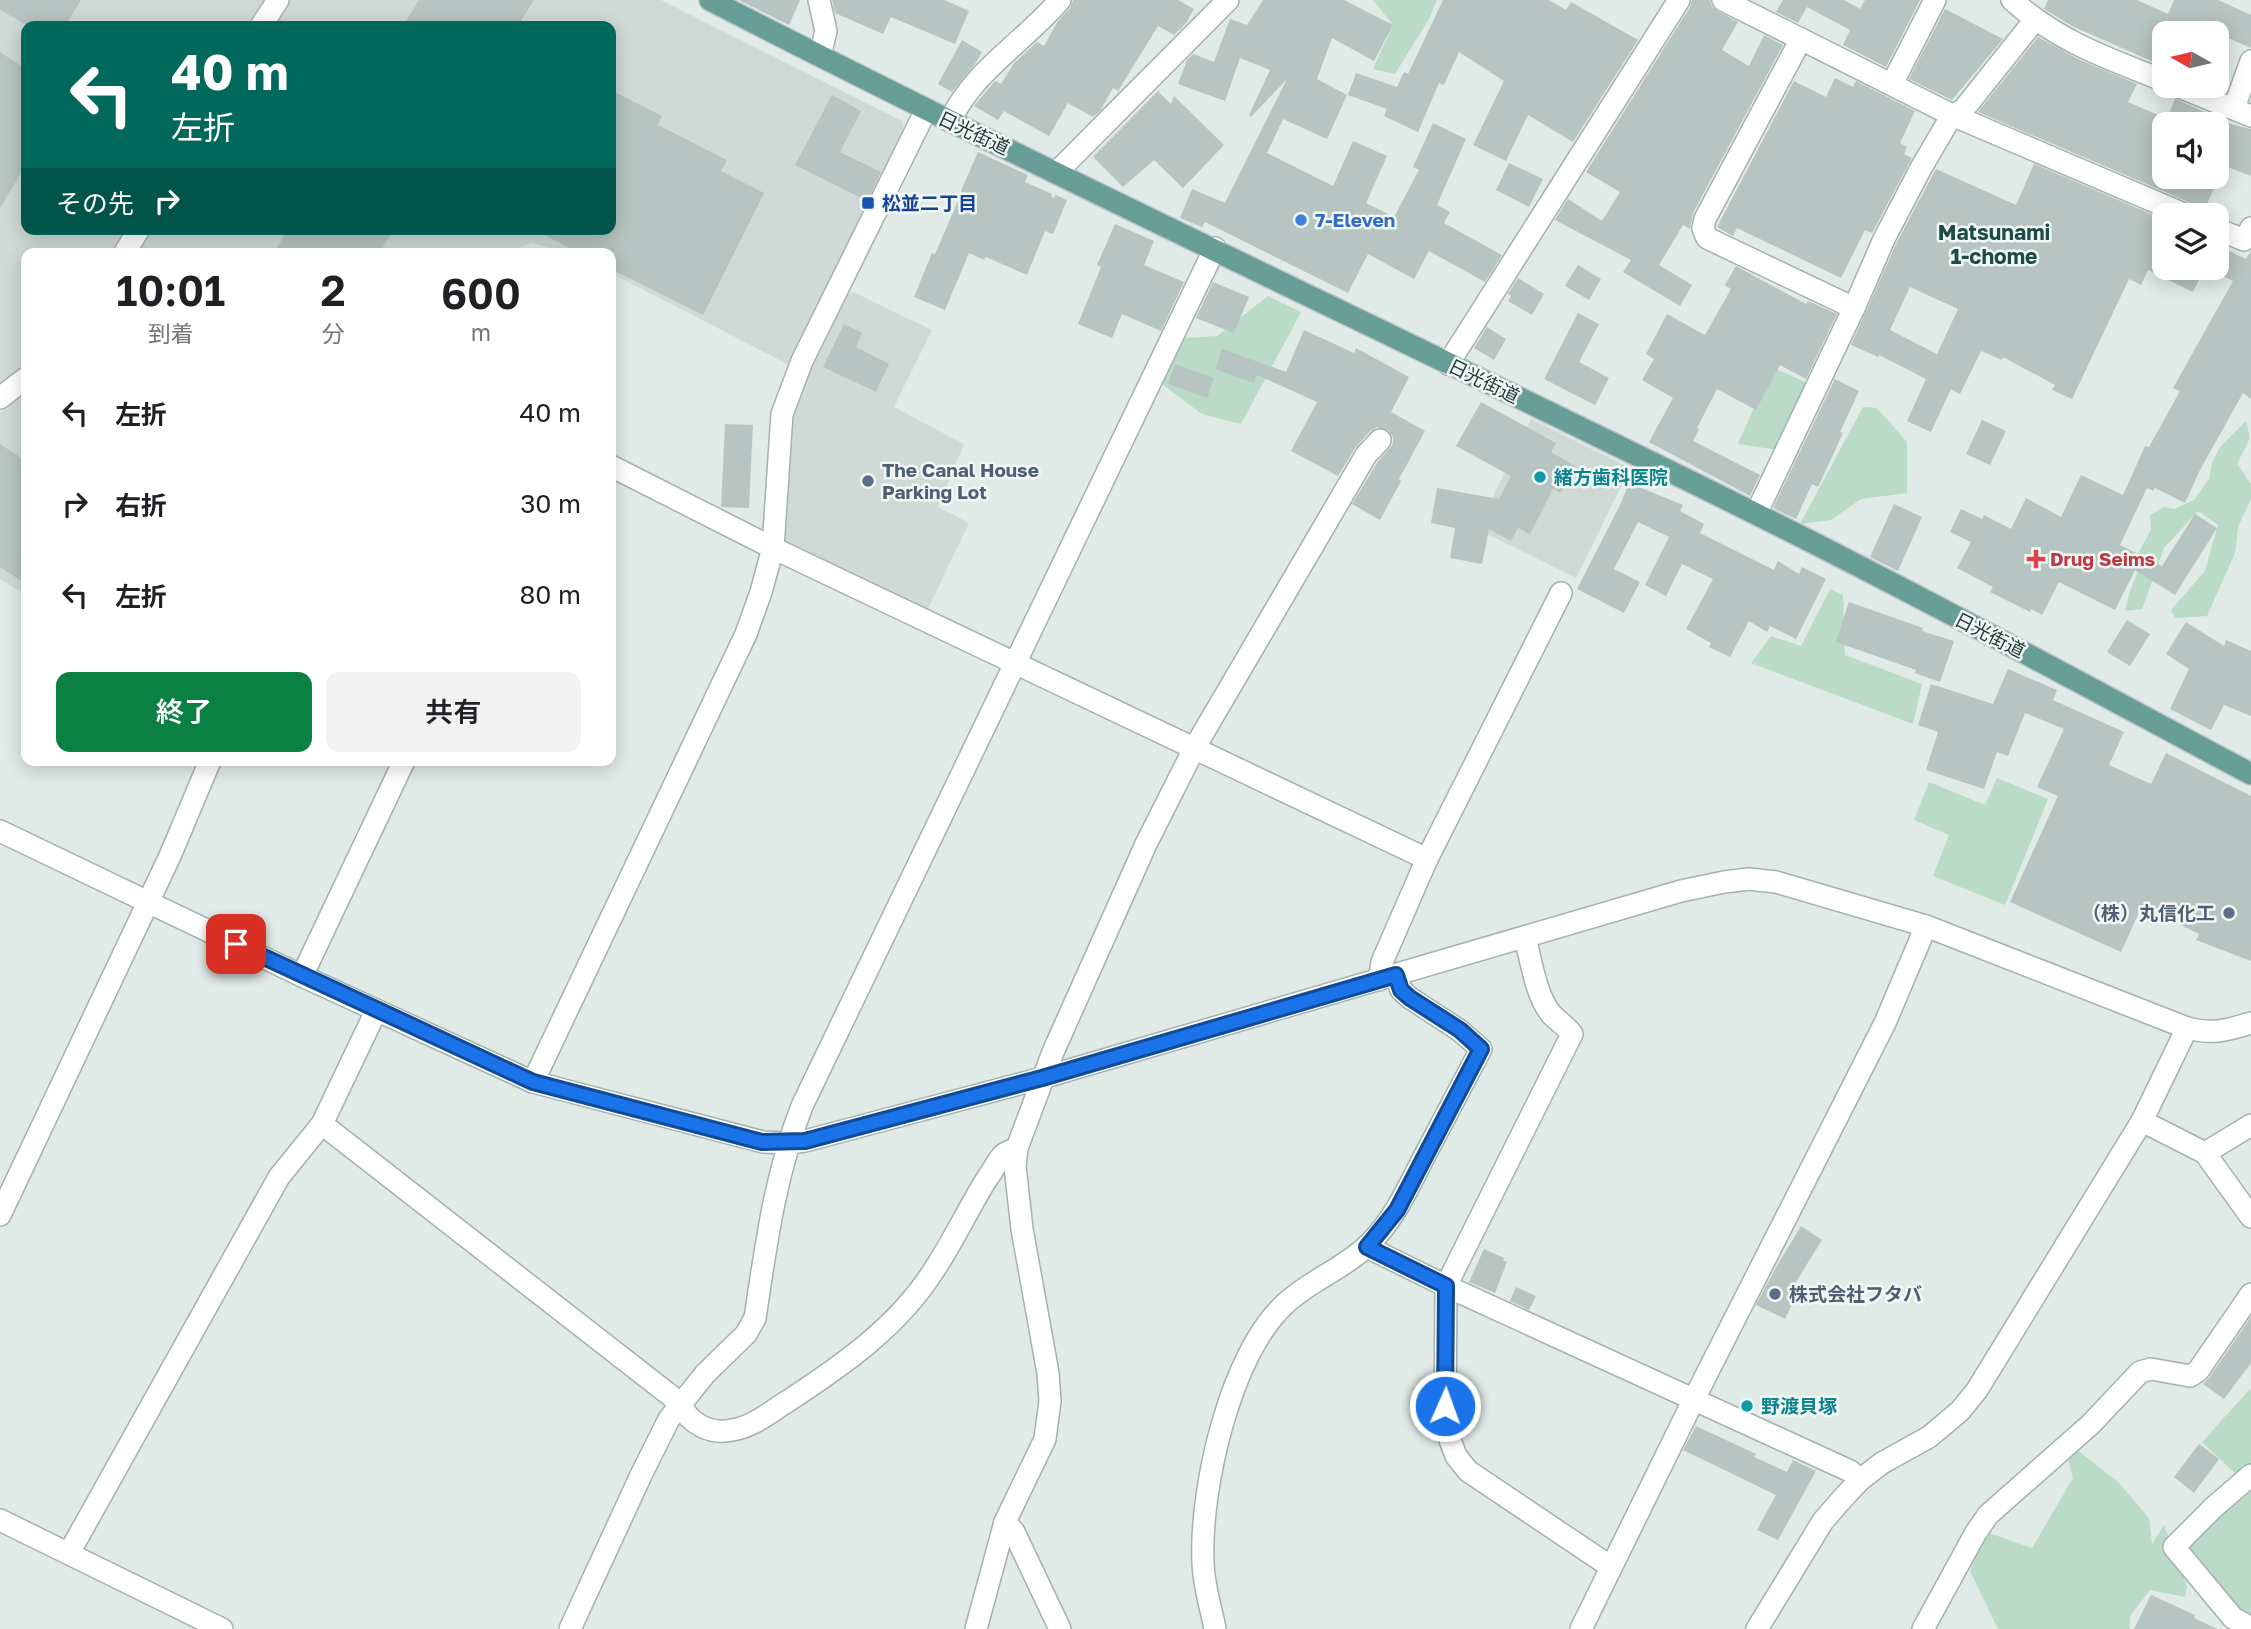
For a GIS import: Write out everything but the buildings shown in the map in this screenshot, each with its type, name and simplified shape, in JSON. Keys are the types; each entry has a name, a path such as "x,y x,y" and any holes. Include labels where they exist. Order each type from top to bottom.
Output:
{"main road":[{"name":"日光街道","path":"710,0 926,110 1215,248 1756,514 2016,648 2251,775"}],"street":[{"path":"264,21 278,0"},
{"path":"819,0 826,31 820,57"},
{"path":"950,121 960,99 981,74 1040,23 1060,0"},
{"path":"1057,172 1228,0"},
{"path":"1448,364 1679,0"},
{"path":"1723,0 1760,8 1801,39 1952,115 2158,203"},
{"path":"1892,84 1935,0"},
{"path":"2012,0 2034,21 2081,47 2152,76"},
{"path":"1756,514 1884,239 1921,168 1952,115 1964,110 2034,21"},
{"path":"1801,39 1705,219 1703,229 1707,238 1854,308"},
{"path":"2207,98 2243,112 2251,61"},
{"path":"533,1082 746,634 773,548 782,414 808,349 926,110"},
{"path":"2229,234 2244,240 2251,228"},
{"path":"570,1629 669,1419 705,1374 746,1334 755,1318 778,1180 802,1106 1215,248"},
{"path":"0,398 21,382"},
{"path":"976,1629 1004,1522 1045,1438 1050,1401 1048,1373 1018,1198 1015,1166 1017,1148 1042,1078 1140,856 1195,747 1366,455 1380,440"},
{"path":"616,469 773,548 1427,859"},
{"path":"1215,1629 1203,1566 1202,1538 1215,1449 1231,1396 1255,1342 1284,1304 1367,1247 1397,1210 1481,1049 1460,1030 1410,998 1387,977 1381,962 1427,859 1561,593"},
{"path":"0,1215 170,856 208,766"},
{"path":"302,976 402,766"},
{"path":"0,831 376,1011 533,1082 762,1142 805,1141 1042,1078 1681,891 1749,879 1776,881 1926,926 2188,1028 2205,1032 2221,1031 2251,1023"},
{"path":"1581,1629 1694,1399 1885,1023 1926,926"},
{"path":"1525,937 1536,982 1551,1014 1572,1034 1446,1286 1445,1426 1456,1456 1475,1477 1611,1567"},
{"path":"69,1553 279,1177 322,1125 376,1011"},
{"path":"1757,1629 1823,1521 1860,1480 1882,1463 1930,1437 1960,1411 1977,1390 2142,1121 2188,1028"},
{"path":"2142,1121 2204,1153 2251,1217"},
{"path":"322,1125 680,1403 685,1415 693,1422 706,1429 732,1436 853,1357 906,1307 934,1271 974,1199 1003,1155 1017,1148"},
{"path":"2204,1153 2251,1125"},
{"path":"1367,1247 1446,1286 1850,1471 1860,1480"},
{"path":"1923,1629 1988,1515 2091,1424 2140,1372 2151,1369 2190,1376 2197,1371 2251,1294"},
{"path":"2251,1475 2214,1507 2175,1547 2233,1618 2251,1628"},
{"path":"0,1520 222,1629"},
{"path":"1004,1522 1014,1532 1060,1629"}],"shaded area":[{"path":"0,0 267,0 254,21 21,21 21,235 123,235 116,248 21,248 21,370 0,385"},
{"path":"289,0 661,0 902,121 905,135 791,366 616,276 616,248 551,248 531,243 517,248 138,248 145,235 616,235 616,21 276,21"},
{"path":"853,292 932,330 894,407 964,444 938,507 969,523 927,611 782,541 786,426 840,297"},
{"path":"21,397 21,592 0,579 0,413"},
{"path":"1531,419 1630,468 1576,578 1477,529"}],"green space":[{"path":"1373,0 1437,0 1429,19 1395,74 1373,69 1393,25"},
{"path":"1268,296 1301,312 1241,424 1202,414 1159,382 1185,338 1217,336"},
{"path":"1772,367 1823,390 1792,452 1738,444"},
{"path":"1863,407 1877,408 1907,442 1907,493 1861,499 1831,520 1800,524"},
{"path":"2246,421 2250,438 2237,464 2251,484 2251,499 2238,527 2235,553 2207,616 2175,618 2171,610 2205,571 2218,525 2198,511 2164,548 2142,609 2125,611 2137,574 2135,559 2151,530 2150,515 2164,507 2174,509 2194,500 2209,479 2212,463 2220,447"},
{"path":"1830,589 1843,595 1845,655 1922,684 1913,724 1751,663 1771,636 1801,646"},
{"path":"1997,778 2048,799 2005,905 1933,876 1949,835 1914,820 1929,782 1985,805"},
{"path":"2251,1388 2251,1466 2236,1474 2202,1442"},
{"path":"2063,1439 2118,1482 2149,1518 2152,1544 2164,1525 2187,1586 2185,1597 2150,1590 2130,1616 2130,1629 1998,1629 1970,1571 1986,1532 2032,1548 2073,1478"},
{"path":"2251,1486 2251,1621 2235,1612 2187,1552 2200,1530"}],"place":[{"name":"松並二丁目","path":"868,203"},
{"name":"7-Eleven","path":"1301,220"},
{"name":"緒方歯科医院","path":"1540,477"},
{"name":"The Canal House Parking Lot","path":"868,481"},
{"name":"Drug Seims","path":"2036,559"},
{"name":"（株）丸信化工","path":"2229,913"},
{"name":"株式会社フタバ","path":"1775,1294"},
{"name":"野渡貝塚","path":"1747,1406"}],"district":[{"name":"Matsunami 1-chome","path":"1994,245"}],"route":[{"path":"236,944 533,1082 762,1142 788,1143 805,1141 1042,1078 1396,975 1401,990 1410,998 1460,1030 1481,1049 1397,1210 1367,1247 1446,1286 1445,1406"}]}
